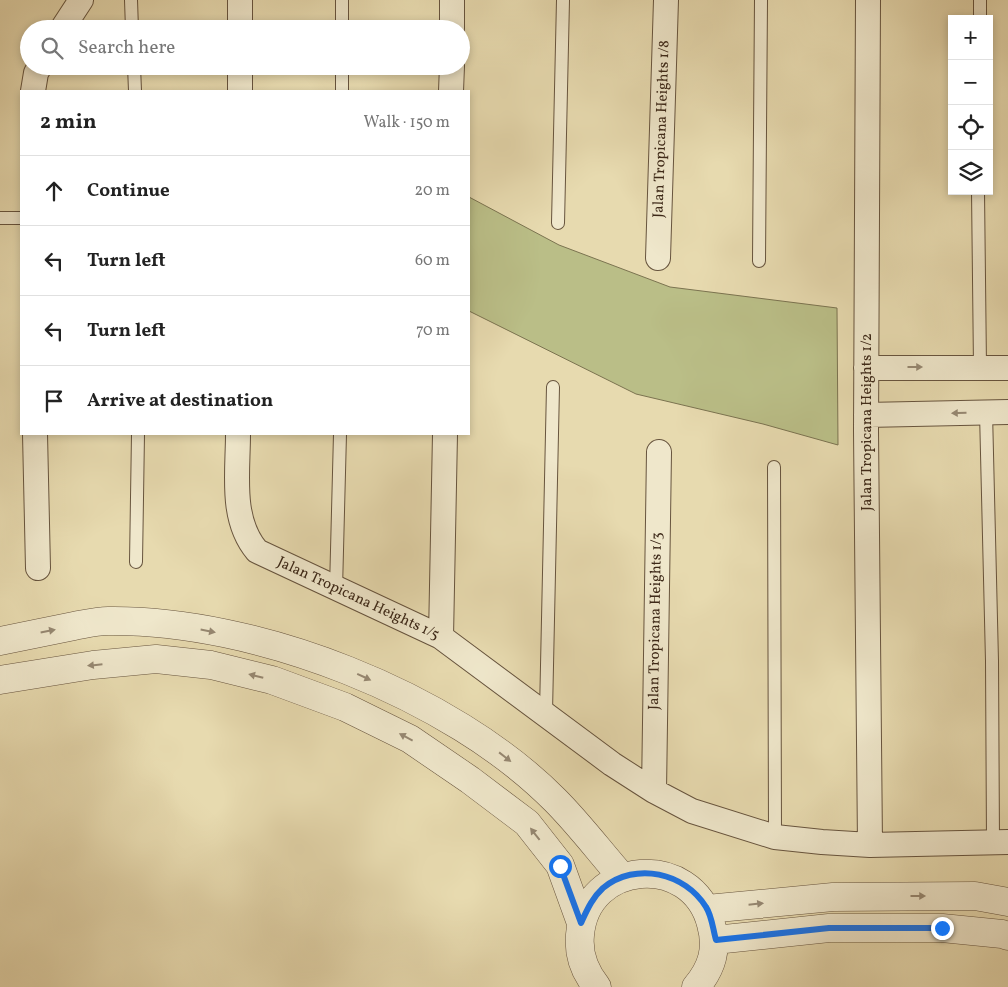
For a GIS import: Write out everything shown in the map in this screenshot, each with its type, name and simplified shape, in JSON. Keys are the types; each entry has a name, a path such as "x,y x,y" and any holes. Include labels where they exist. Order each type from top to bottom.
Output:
{"street":[{"path":"68,20 81,0"},
{"path":"240,0 240,20"},
{"path":"452,0 452,20"},
{"name":"Jalan Tropicana Heights 1/8","path":"658,258 666,0"},
{"name":"Jalan Tropicana Heights 1/2","path":"868,0 866,414 870,845"},
{"path":"33,90 36,75"},
{"path":"240,75 240,90"},
{"path":"451,90 452,75"},
{"path":"866,368 1008,368"},
{"path":"866,414 997,412"},
{"path":"35,435 38,568"},
{"name":"Jalan Tropicana Heights 1/5","path":"238,435 238,504 241,524 248,540 257,551 441,637 546,712 612,764 654,791 692,811 775,837 870,845 1001,842"},
{"path":"441,637 445,435"},
{"name":"Jalan Tropicana Heights 1/3","path":"654,791 659,452"},
{"path":"0,641 106,620 177,625 270,643 349,670 428,708 501,754 555,800 622,877"},
{"path":"0,680 93,665 156,659 211,665 264,678 346,707 410,739 470,780 527,823 560,866 581,923"},
{"path":"597,987 587,975 579,950 581,923 589,904 604,888 622,877 638,873 655,873 670,877 685,885 698,896 707,909 716,940 708,973 696,987"},
{"path":"707,909 833,897 974,896 1008,902"},
{"path":"716,940 829,928 942,928 1008,936"}],"lane":[{"path":"131,0 132,20"},
{"path":"342,0 342,20"},
{"path":"558,223 563,0"},
{"path":"759,261 761,0"},
{"path":"980,0 980,15"},
{"path":"134,75 135,90"},
{"path":"342,75 342,90"},
{"path":"978,195 980,367"},
{"path":"0,218 20,218"},
{"path":"546,712 553,387"},
{"path":"997,412 992,661 1001,842"},
{"path":"136,562 138,435"},
{"path":"336,589 340,435"},
{"path":"774,467 775,837"}],"green space":[{"path":"470,198 559,245 670,287 837,308 838,445 763,424 636,394 470,311"}],"route":[{"path":"560,866 581,923 589,904 604,888 622,877 638,873 655,873 670,877 685,885 698,896 707,909 716,940 829,928 942,928"}]}
